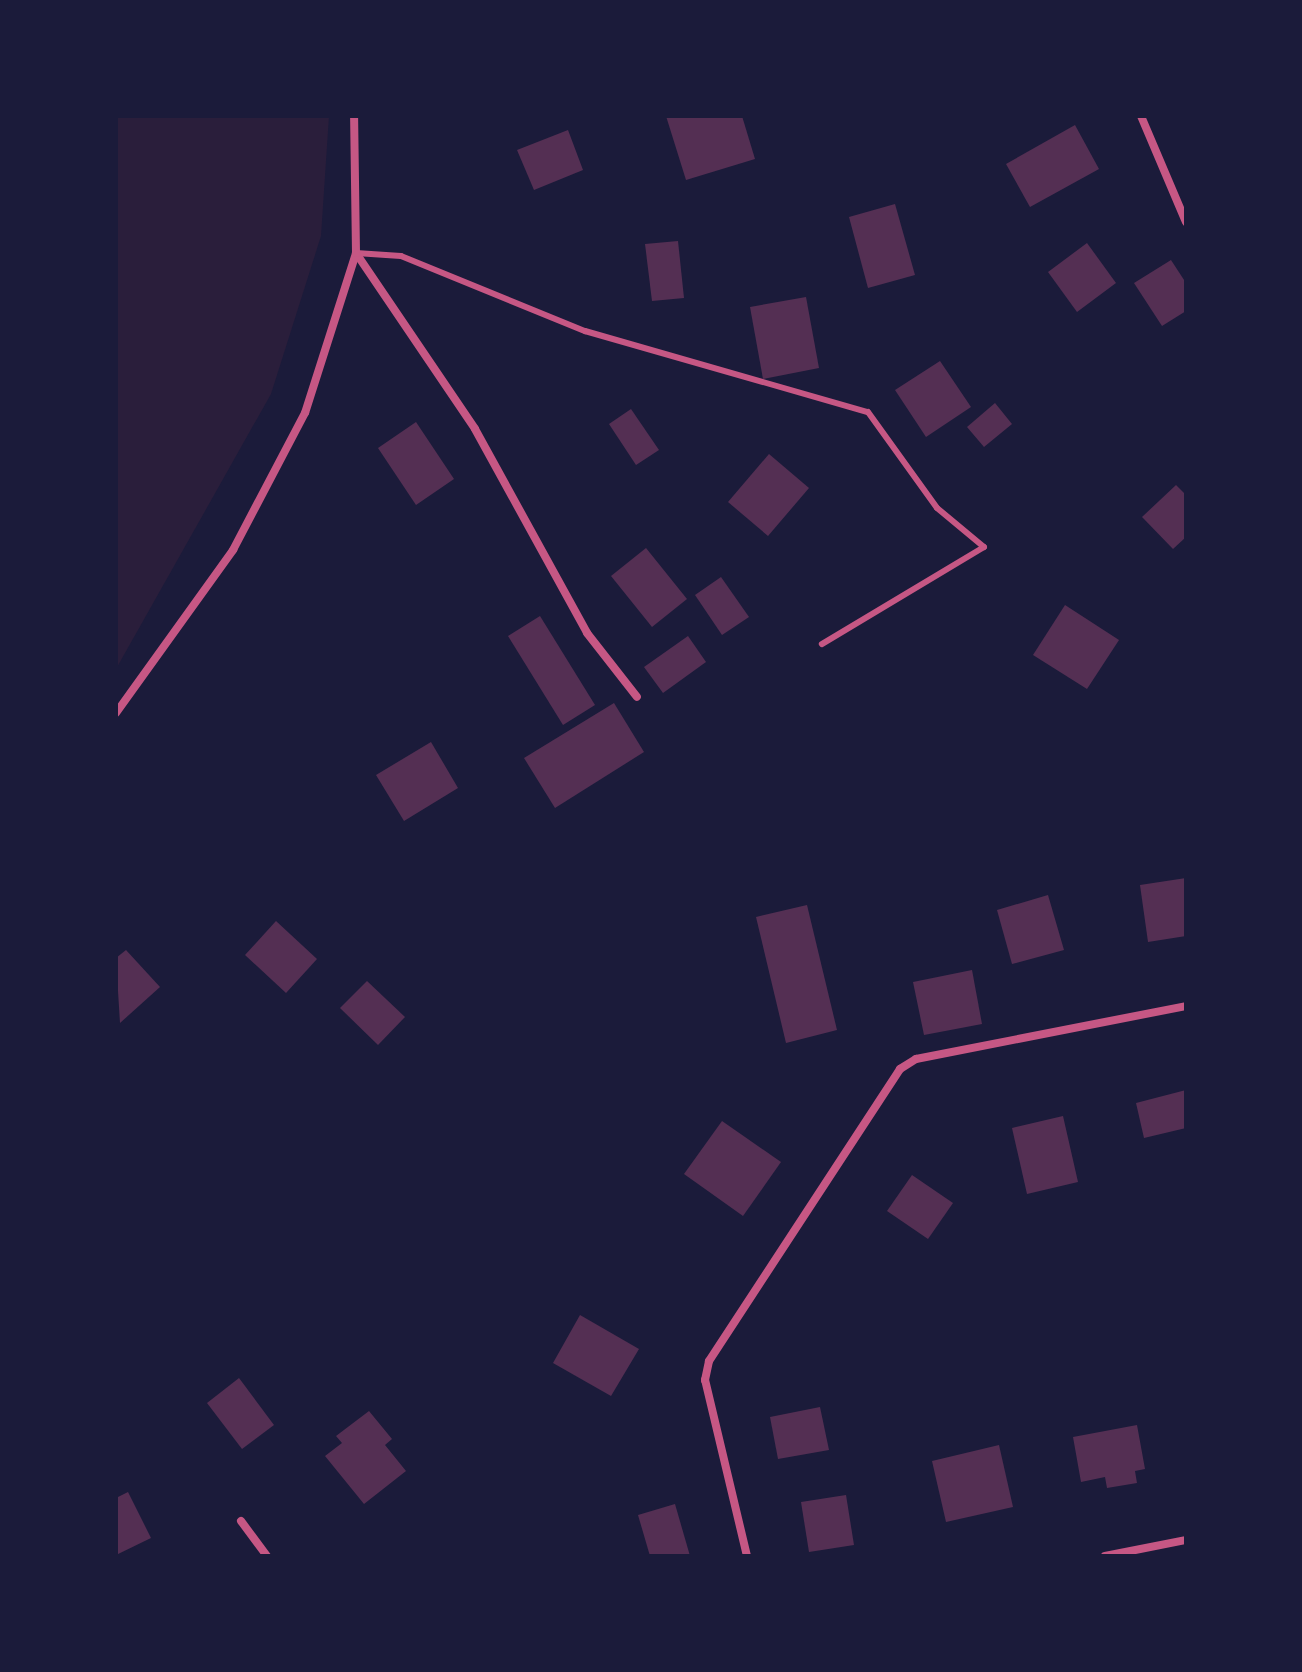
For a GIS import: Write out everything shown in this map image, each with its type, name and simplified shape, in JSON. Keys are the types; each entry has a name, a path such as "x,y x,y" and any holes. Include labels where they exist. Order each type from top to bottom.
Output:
{"street":[{"path":"116,713 233,550 305,413 356,253 354,116"},
{"path":"1141,116 1186,222"},
{"path":"356,253 475,429 587,633 637,697"},
{"path":"747,1556 705,1380 709,1361 900,1069 916,1059 1186,1006"},
{"path":"241,1521 267,1556"},
{"path":"1105,1556 1186,1540"}],"lane":[{"path":"356,253 401,256 585,331 868,412 937,508 984,547 822,644"}],"shaded area":[{"path":"116,116 329,116 321,236 271,394 116,669"}],"building":[{"path":"666,116 742,116 755,159 686,180"},
{"path":"1075,125 1099,169 1030,207 1006,164"},
{"path":"568,130 583,170 534,190 517,150"},
{"path":"895,204 915,275 868,288 849,217"},
{"path":"678,241 684,298 652,301 645,244"},
{"path":"1087,243 1116,283 1077,312 1048,272"},
{"path":"1171,260 1186,283 1186,311 1162,326 1134,283"},
{"path":"806,297 819,368 763,379 750,307"},
{"path":"940,361 971,407 926,437 895,390"},
{"path":"995,403 1012,424 984,447 967,427"},
{"path":"631,409 659,450 636,465 609,424"},
{"path":"416,422 454,479 416,505 378,448"},
{"path":"769,454 809,488 768,536 728,502"},
{"path":"1176,485 1186,495 1186,537 1173,549 1142,517"},
{"path":"646,548 687,599 652,627 611,576"},
{"path":"721,577 749,617 722,635 695,595"},
{"path":"1065,605 1119,640 1087,689 1033,655"},
{"path":"540,616 595,705 563,725 508,636"},
{"path":"688,636 706,662 663,693 644,667"},
{"path":"614,703 644,752 555,808 524,758"},
{"path":"431,742 458,788 404,821 376,775"},
{"path":"1186,878 1186,936 1148,942 1140,885"},
{"path":"1048,895 1064,950 1012,964 997,910"},
{"path":"807,905 837,1030 786,1043 756,917"},
{"path":"276,921 317,959 286,993 245,955"},
{"path":"126,950 160,987 120,1023 116,958"},
{"path":"972,970 982,1024 924,1035 913,982"},
{"path":"367,981 405,1017 378,1045 340,1008"},
{"path":"1186,1090 1186,1128 1144,1138 1136,1103"},
{"path":"1063,1116 1078,1182 1027,1194 1012,1128"},
{"path":"722,1121 781,1162 743,1216 684,1174"},
{"path":"912,1175 953,1203 928,1239 887,1211"},
{"path":"580,1315 639,1349 611,1396 553,1363"},
{"path":"239,1378 274,1425 242,1449 207,1403"},
{"path":"820,1407 829,1450 778,1459 770,1417"},
{"path":"369,1411 392,1439 385,1445 406,1471 364,1504 325,1456 342,1443 336,1436"},
{"path":"1137,1425 1145,1469 1135,1471 1137,1483 1107,1488 1105,1477 1081,1482 1073,1437"},
{"path":"999,1445 1013,1507 946,1522 932,1461"},
{"path":"128,1492 151,1538 116,1555 116,1498"},
{"path":"846,1495 854,1545 809,1552 801,1502"},
{"path":"675,1504 690,1556 650,1556 638,1515"}]}
